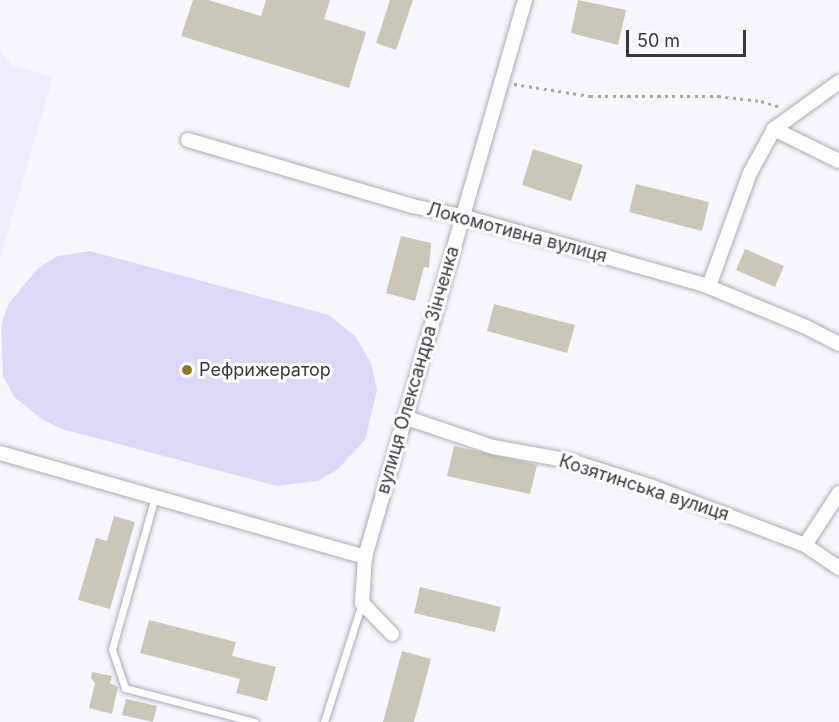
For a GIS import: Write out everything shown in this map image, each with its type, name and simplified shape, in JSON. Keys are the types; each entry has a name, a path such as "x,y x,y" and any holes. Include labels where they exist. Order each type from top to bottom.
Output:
{"street":[{"name":"вулиця Олександра Зінченка","path":"362,603 365,557 407,418 461,216 525,0"},
{"path":"710,286 750,173 774,129 839,82"},
{"path":"774,129 839,161"},
{"name":"Локомотивна вулиця","path":"188,140 412,206 461,216 710,286 839,344"},
{"name":"Козятинська вулиця","path":"407,418 493,447 571,461 650,486 805,545 839,568"},
{"path":"0,453 365,557"},
{"path":"805,545 839,493"},
{"path":"362,603 392,634"}],"lane":[{"path":"155,496 112,649 125,688 255,722"},
{"path":"324,722 362,603"}],"path":[{"path":"501,81 590,96 718,96 761,100 796,112"}],"shaded area":[{"path":"0,50 12,65 53,77 0,259"},
{"name":"Рефрижератор","path":"90,251 329,315 355,336 371,363 377,390 365,440 337,470 317,481 277,486 62,429 43,420 14,397 3,376 1,325 9,303 38,268 58,256"}],"building":[{"path":"193,0 208,0 261,16 266,0 330,0 324,19 366,32 349,88 181,36"},
{"path":"390,0 413,0 396,50 376,43"},
{"path":"578,0 626,10 618,45 571,33"},
{"path":"533,149 583,165 571,201 522,185"},
{"path":"636,184 709,202 702,231 629,212"},
{"path":"401,236 431,243 429,268 424,267 415,301 386,293"},
{"path":"745,249 784,266 775,287 736,270"},
{"path":"494,304 575,325 567,353 487,331"},
{"path":"454,446 537,465 530,494 447,476"},
{"path":"114,516 135,522 110,609 78,600 96,538 107,541"},
{"path":"420,587 501,607 495,632 414,613"},
{"path":"149,620 236,642 232,656 276,667 267,701 236,693 240,679 140,653"},
{"path":"402,651 431,659 414,722 383,722"},
{"path":"92,672 112,676 110,683 118,687 112,714 89,708 95,683 91,678"},
{"path":"126,699 157,706 153,722 122,715"}],"place":[{"name":"Рефрижератор","path":"187,370"}]}
